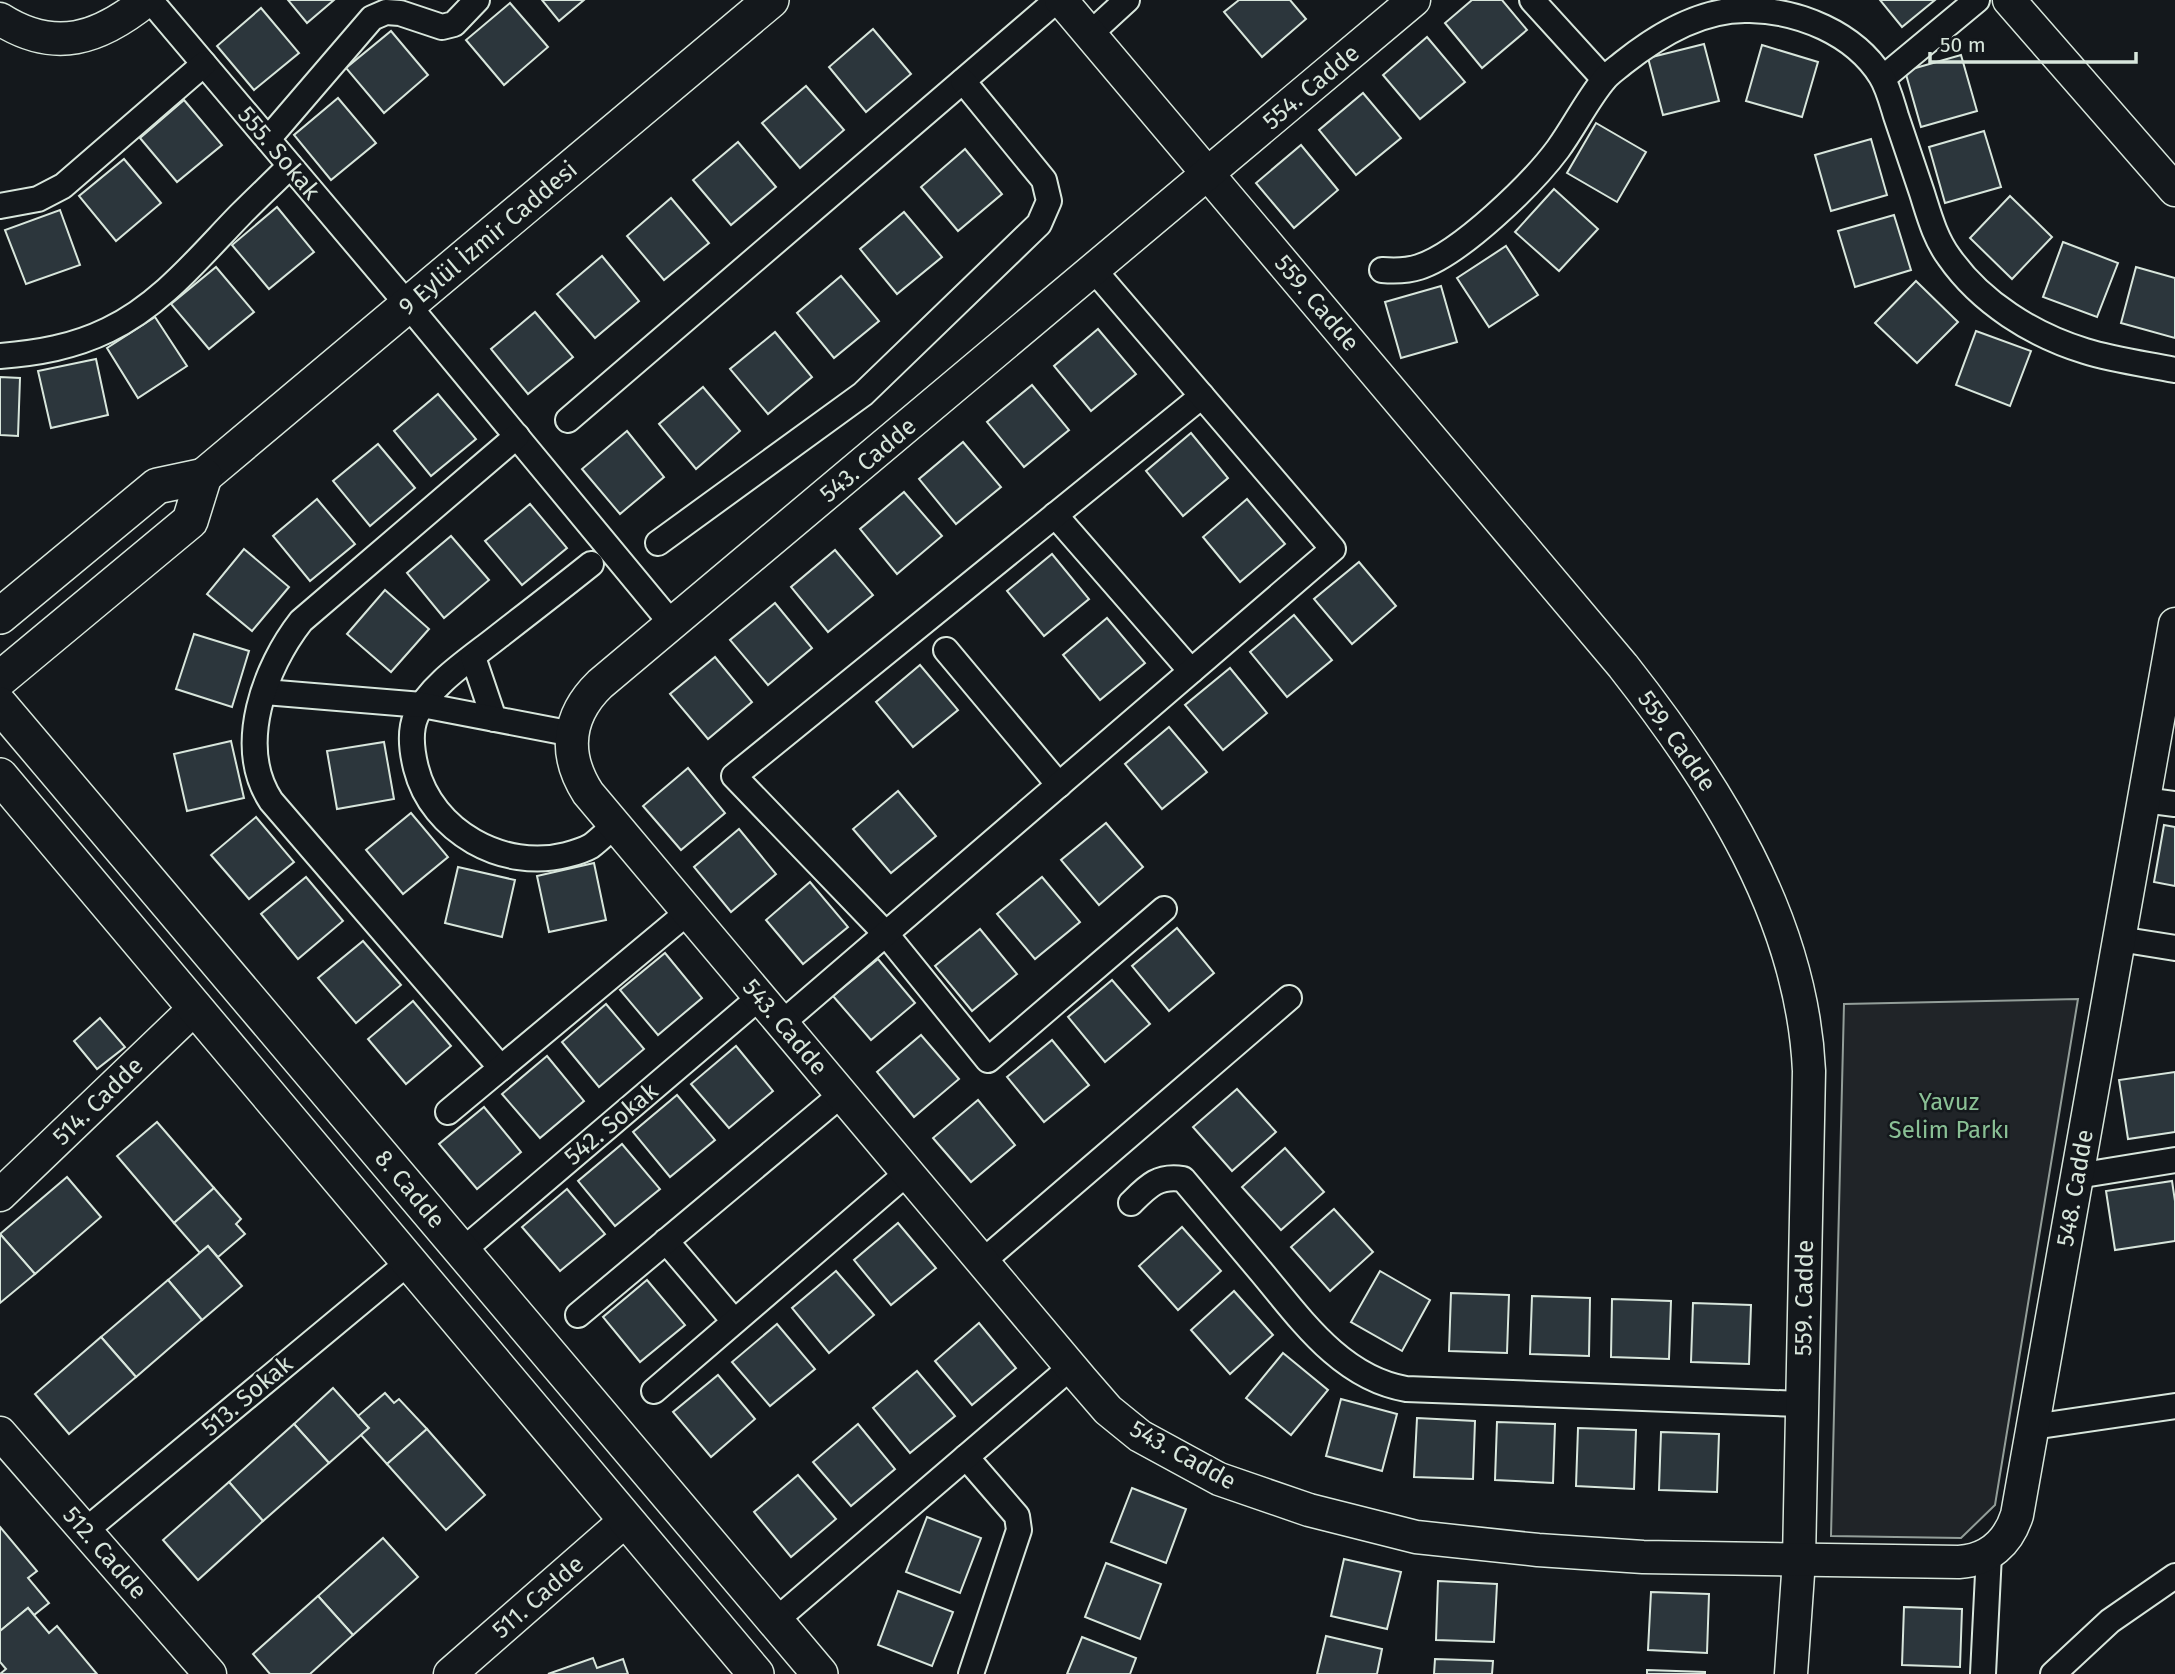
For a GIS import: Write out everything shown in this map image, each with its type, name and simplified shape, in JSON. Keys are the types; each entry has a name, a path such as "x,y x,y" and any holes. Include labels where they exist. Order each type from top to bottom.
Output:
{"main road":[{"name":"9 Eylül İzmir Caddesi","path":"0,616 157,486 204,477 771,0"},
{"path":"0,679 190,522 204,477"},
{"name":"8. Cadde","path":"0,705 820,1674"},
{"name":"8. Cadde","path":"0,776 756,1674"}],"street":[{"path":"0,19 17,29 40,37 65,39 87,36 108,28 148,0"},
{"name":"555. Sokak","path":"148,0 408,305 672,624"},
{"path":"268,139 372,18 386,12 400,13 442,27 454,24 477,0"},
{"path":"568,420 1059,0"},
{"name":"559. Cadde","path":"1059,0 1623,666 1690,755 1748,854 1783,938 1800,999 1808,1052 1799,1560 1791,1674"},
{"path":"1090,34 1127,0"},
{"name":"554. Cadde","path":"1208,175 1414,0"},
{"path":"1532,0 1604,79"},
{"path":"1882,78 1977,0"},
{"path":"2018,3 2175,190"},
{"path":"1382,270 1401,271 1421,267 1446,253 1479,228 1544,166 1604,79 1642,49 1684,25 1728,11 1750,9 1782,13 1818,23 1842,37 1861,53 1882,78 1936,236 1970,282 1992,302 2021,323 2086,352 2175,370"},
{"path":"0,206 38,199 63,186 204,64"},
{"path":"658,543 863,394 1039,224 1049,201 1044,180 963,81"},
{"path":"0,356 38,353 75,344 110,329 142,310 197,261 290,166"},
{"name":"543. Cadde","path":"1208,175 588,696 578,713 573,734 573,760 580,781 1071,1367 1108,1410 1140,1436 1219,1479 1260,1495 1372,1528 1416,1537 1538,1550 1643,1557 1799,1560"},
{"path":"782,1023 1333,549 1094,270"},
{"path":"1164,909 988,1060 886,934 734,776 1202,396"},
{"path":"501,1068 264,791 255,743 256,725 279,654 290,635 312,609 517,436"},
{"path":"1055,515 1191,671"},
{"path":"591,564 450,676 422,705 415,718 412,737 419,777 441,812 470,840 490,850 539,859 556,857 590,847 615,825"},
{"name":"548. Cadde","path":"1989,1554 2003,1542 2015,1522 2175,624"},
{"path":"946,650 1059,785"},
{"path":"473,657 494,719"},
{"path":"265,692 422,705 573,734"},
{"path":"2144,800 2175,804"},
{"path":"448,1112 688,912"},
{"path":"2119,939 2175,948"},
{"name":"542. Sokak","path":"462,1251 760,998"},
{"path":"982,1262 1289,998"},
{"name":"514. Cadde","path":"0,1195 195,1007"},
{"path":"578,1315 842,1094"},
{"path":"2077,1176 2175,1160"},
{"path":"654,1391 907,1173"},
{"path":"1131,1203 1149,1185 1168,1177 1183,1179 1327,1347 1372,1379 1391,1386 1406,1389 1801,1404"},
{"path":"666,1241 734,1321"},
{"name":"513. Sokak","path":"85,1531 409,1262"},
{"path":"775,1621 1071,1367"},
{"path":"2032,1427 2175,1406"},
{"name":"512. Cadde","path":"0,1433 210,1674"},
{"path":"966,1457 1017,1516 1019,1523 1019,1530 971,1674"},
{"name":"511. Cadde","path":"450,1674 626,1520"},
{"path":"1799,1560 1959,1562 1971,1561 1989,1554 1983,1674"},
{"path":"2053,1674 2110,1621 2175,1576"}],"green space":[{"name":"Yavuz Selim Parkı","path":"2078,999 1995,1505 1961,1538 1831,1536 1844,1004"}],"building":[{"path":"288,0 334,0 307,23"},
{"path":"542,0 584,0 559,21"},
{"path":"1239,0 1290,0 1306,19 1262,57 1224,12"},
{"path":"1472,0 1502,0 1527,30 1482,68 1445,23"},
{"path":"1880,0 1935,0 1902,27"},
{"path":"510,3 548,47 504,85 466,40"},
{"path":"261,8 299,53 254,90 217,46"},
{"path":"873,29 911,74 866,112 829,67"},
{"path":"391,31 428,75 384,113 346,68"},
{"path":"1427,37 1465,82 1420,119 1383,75"},
{"path":"1704,44 1719,101 1663,115 1648,58"},
{"path":"1762,45 1818,62 1802,117 1746,101"},
{"path":"1961,55 1977,111 1921,127 1905,71"},
{"path":"806,86 844,130 800,168 762,123"},
{"path":"1363,93 1401,138 1356,175 1319,130"},
{"path":"338,98 376,143 331,180 294,135"},
{"path":"184,100 222,145 177,182 140,138"},
{"path":"1596,123 1646,152 1617,202 1567,173"},
{"path":"1984,131 2001,187 1945,203 1929,147"},
{"path":"1871,139 1887,195 1831,211 1815,155"},
{"path":"738,142 776,187 731,225 693,180"},
{"path":"1301,145 1338,190 1294,228 1256,183"},
{"path":"965,149 1002,194 958,231 921,187"},
{"path":"124,159 161,203 116,241 79,196"},
{"path":"1554,189 1598,229 1559,271 1515,232"},
{"path":"2010,196 2052,237 2012,279 1970,238"},
{"path":"671,198 709,243 664,280 627,236"},
{"path":"277,207 314,252 269,289 232,245"},
{"path":"60,210 80,265 26,284 5,230"},
{"path":"904,212 942,257 897,294 860,249"},
{"path":"1894,215 1911,270 1855,287 1838,231"},
{"path":"2063,242 2118,263 2097,317 2043,297"},
{"path":"1506,246 1538,295 1489,327 1457,278"},
{"path":"602,256 639,301 595,338 557,294"},
{"path":"216,267 254,312 209,349 171,304"},
{"path":"2136,267 2175,278 2175,338 2121,323"},
{"path":"841,276 879,321 834,358 797,313"},
{"path":"1916,281 1958,322 1917,363 1875,323"},
{"path":"1441,286 1457,342 1401,358 1385,302"},
{"path":"535,312 573,357 528,394 491,349"},
{"path":"155,317 187,366 138,398 107,348"},
{"path":"1098,329 1136,374 1091,411 1054,366"},
{"path":"1976,331 2031,351 2010,406 1956,385"},
{"path":"775,332 812,377 768,414 730,369"},
{"path":"96,359 108,415 51,428 38,371"},
{"path":"0,377 20,378 18,436 0,435"},
{"path":"1032,385 1069,430 1024,467 987,422"},
{"path":"703,387 740,431 696,469 659,424"},
{"path":"438,394 476,439 431,476 394,431"},
{"path":"627,431 664,477 620,514 582,469"},
{"path":"1191,433 1228,478 1183,516 1146,471"},
{"path":"963,442 1001,487 956,524 919,479"},
{"path":"378,444 415,488 370,526 333,481"},
{"path":"904,492 942,536 897,574 860,529"},
{"path":"317,499 355,544 310,581 273,536"},
{"path":"1247,499 1285,544 1240,582 1203,537"},
{"path":"530,504 567,548 522,585 485,541"},
{"path":"451,536 489,580 444,618 407,573"},
{"path":"244,549 289,587 252,631 207,594"},
{"path":"835,550 873,595 828,632 791,587"},
{"path":"1052,554 1089,599 1044,636 1007,591"},
{"path":"1359,562 1396,606 1352,644 1314,599"},
{"path":"385,590 429,629 391,672 347,634"},
{"path":"775,603 812,648 768,685 730,640"},
{"path":"1294,615 1332,660 1287,697 1250,652"},
{"path":"1107,618 1145,663 1100,700 1063,655"},
{"path":"194,634 249,651 232,707 176,689"},
{"path":"715,657 752,702 708,739 670,694"},
{"path":"920,665 958,710 913,747 876,702"},
{"path":"1230,668 1267,713 1223,750 1185,705"},
{"path":"1169,727 1207,772 1162,809 1125,764"},
{"path":"231,741 244,798 187,811 174,754"},
{"path":"384,742 394,799 337,809 327,751"},
{"path":"688,768 725,813 681,850 643,806"},
{"path":"898,791 936,836 891,873 853,829"},
{"path":"411,813 448,857 403,894 366,850"},
{"path":"256,817 294,862 249,899 211,855"},
{"path":"1106,823 1143,867 1099,905 1061,860"},
{"path":"2164,825 2175,827 2175,886 2154,882"},
{"path":"739,829 776,874 731,912 694,867"},
{"path":"594,863 606,920 549,932 537,876"},
{"path":"458,867 515,880 502,937 445,923"},
{"path":"306,877 343,921 298,959 261,914"},
{"path":"1042,877 1080,922 1035,959 997,914"},
{"path":"810,882 848,927 803,964 766,920"},
{"path":"1177,928 1214,973 1169,1011 1132,966"},
{"path":"980,929 1017,974 972,1011 935,966"},
{"path":"363,941 401,985 356,1023 318,978"},
{"path":"665,953 702,998 658,1035 620,990"},
{"path":"878,959 915,1003 871,1040 833,996"},
{"path":"1112,980 1150,1024 1105,1062 1068,1017"},
{"path":"413,1001 451,1046 406,1084 368,1039"},
{"path":"606,1004 644,1049 599,1087 562,1042"},
{"path":"100,1018 125,1047 97,1069 74,1041"},
{"path":"921,1035 959,1079 914,1117 877,1072"},
{"path":"1052,1040 1089,1085 1044,1122 1007,1077"},
{"path":"736,1046 773,1091 729,1128 691,1084"},
{"path":"547,1056 584,1101 540,1138 502,1094"},
{"path":"2175,1072 2175,1132 2128,1139 2119,1080"},
{"path":"1237,1089 1276,1132 1232,1171 1193,1127"},
{"path":"677,1095 715,1140 670,1177 633,1132"},
{"path":"978,1100 1015,1145 971,1182 933,1138"},
{"path":"484,1107 521,1152 477,1189 439,1144"},
{"path":"157,1122 214,1188 174,1223 117,1156"},
{"path":"622,1144 660,1189 615,1226 578,1181"},
{"path":"1285,1148 1324,1192 1281,1230 1242,1187"},
{"path":"67,1177 101,1217 35,1274 0,1234"},
{"path":"2172,1181 2175,1241 2115,1250 2106,1191"},
{"path":"214,1188 241,1219 236,1224 245,1234 218,1257 208,1246 200,1253 174,1223"},
{"path":"567,1189 605,1234 560,1271 522,1227"},
{"path":"1334,1209 1373,1252 1330,1291 1291,1247"},
{"path":"898,1223 936,1268 891,1305 854,1260"},
{"path":"1182,1227 1221,1271 1178,1310 1139,1266"},
{"path":"0,1234 35,1274 0,1303"},
{"path":"208,1246 242,1286 202,1320 168,1280"},
{"path":"836,1271 874,1315 829,1353 792,1308"},
{"path":"1380,1271 1430,1300 1402,1351 1351,1322"},
{"path":"168,1280 202,1320 136,1377 101,1337"},
{"path":"647,1280 685,1325 640,1362 603,1317"},
{"path":"1234,1291 1273,1335 1230,1374 1191,1330"},
{"path":"1451,1293 1509,1295 1507,1353 1449,1351"},
{"path":"1532,1296 1590,1298 1589,1356 1530,1354"},
{"path":"1612,1299 1671,1301 1669,1359 1611,1357"},
{"path":"1693,1303 1751,1305 1749,1364 1691,1362"},
{"path":"979,1323 1016,1368 972,1405 935,1361"},
{"path":"777,1324 815,1369 770,1406 732,1362"},
{"path":"101,1337 136,1377 69,1434 35,1394"},
{"path":"1283,1353 1328,1390 1291,1435 1246,1398"},
{"path":"917,1371 955,1416 910,1453 873,1408"},
{"path":"718,1375 755,1419 711,1457 673,1412"},
{"path":"333,1388 369,1428 329,1463 294,1424"},
{"path":"385,1393 394,1403 399,1399 427,1429 387,1464 361,1435 369,1428 358,1416"},
{"path":"1341,1399 1397,1414 1382,1471 1326,1456"},
{"path":"1417,1418 1475,1421 1473,1479 1414,1477"},
{"path":"1497,1422 1555,1424 1553,1483 1495,1480"},
{"path":"294,1424 329,1463 263,1521 229,1482"},
{"path":"858,1424 895,1469 851,1506 813,1462"},
{"path":"1578,1428 1636,1430 1634,1489 1576,1486"},
{"path":"427,1429 485,1495 446,1530 387,1464"},
{"path":"1661,1432 1719,1434 1717,1492 1659,1490"},
{"path":"798,1475 836,1519 791,1557 754,1512"},
{"path":"229,1482 263,1521 198,1580 163,1540"},
{"path":"1132,1488 1186,1509 1166,1563 1111,1542"},
{"path":"927,1517 981,1538 960,1593 906,1572"},
{"path":"0,1527 37,1571 28,1578 49,1603 34,1615 28,1608 0,1631"},
{"path":"383,1538 418,1577 353,1635 318,1596"},
{"path":"1344,1559 1401,1572 1387,1629 1331,1616"},
{"path":"1106,1563 1161,1584 1140,1639 1085,1617"},
{"path":"1438,1581 1497,1584 1494,1642 1436,1640"},
{"path":"898,1591 953,1612 932,1666 878,1645"},
{"path":"1651,1592 1709,1594 1707,1653 1648,1650"},
{"path":"318,1596 353,1635 310,1674 270,1674 253,1654"},
{"path":"1904,1607 1962,1609 1960,1667 1902,1665"},
{"path":"28,1608 49,1633 57,1626 97,1674 0,1674 6,1669 0,1662 0,1631"},
{"path":"1326,1636 1382,1649 1377,1674 1317,1674"},
{"path":"1082,1637 1136,1658 1130,1674 1067,1674"},
{"path":"593,1658 597,1668 623,1659 628,1674 548,1674"},
{"path":"1435,1659 1493,1661 1492,1674 1434,1674"},
{"path":"1647,1670 1705,1672 1705,1674 1647,1674"}]}
